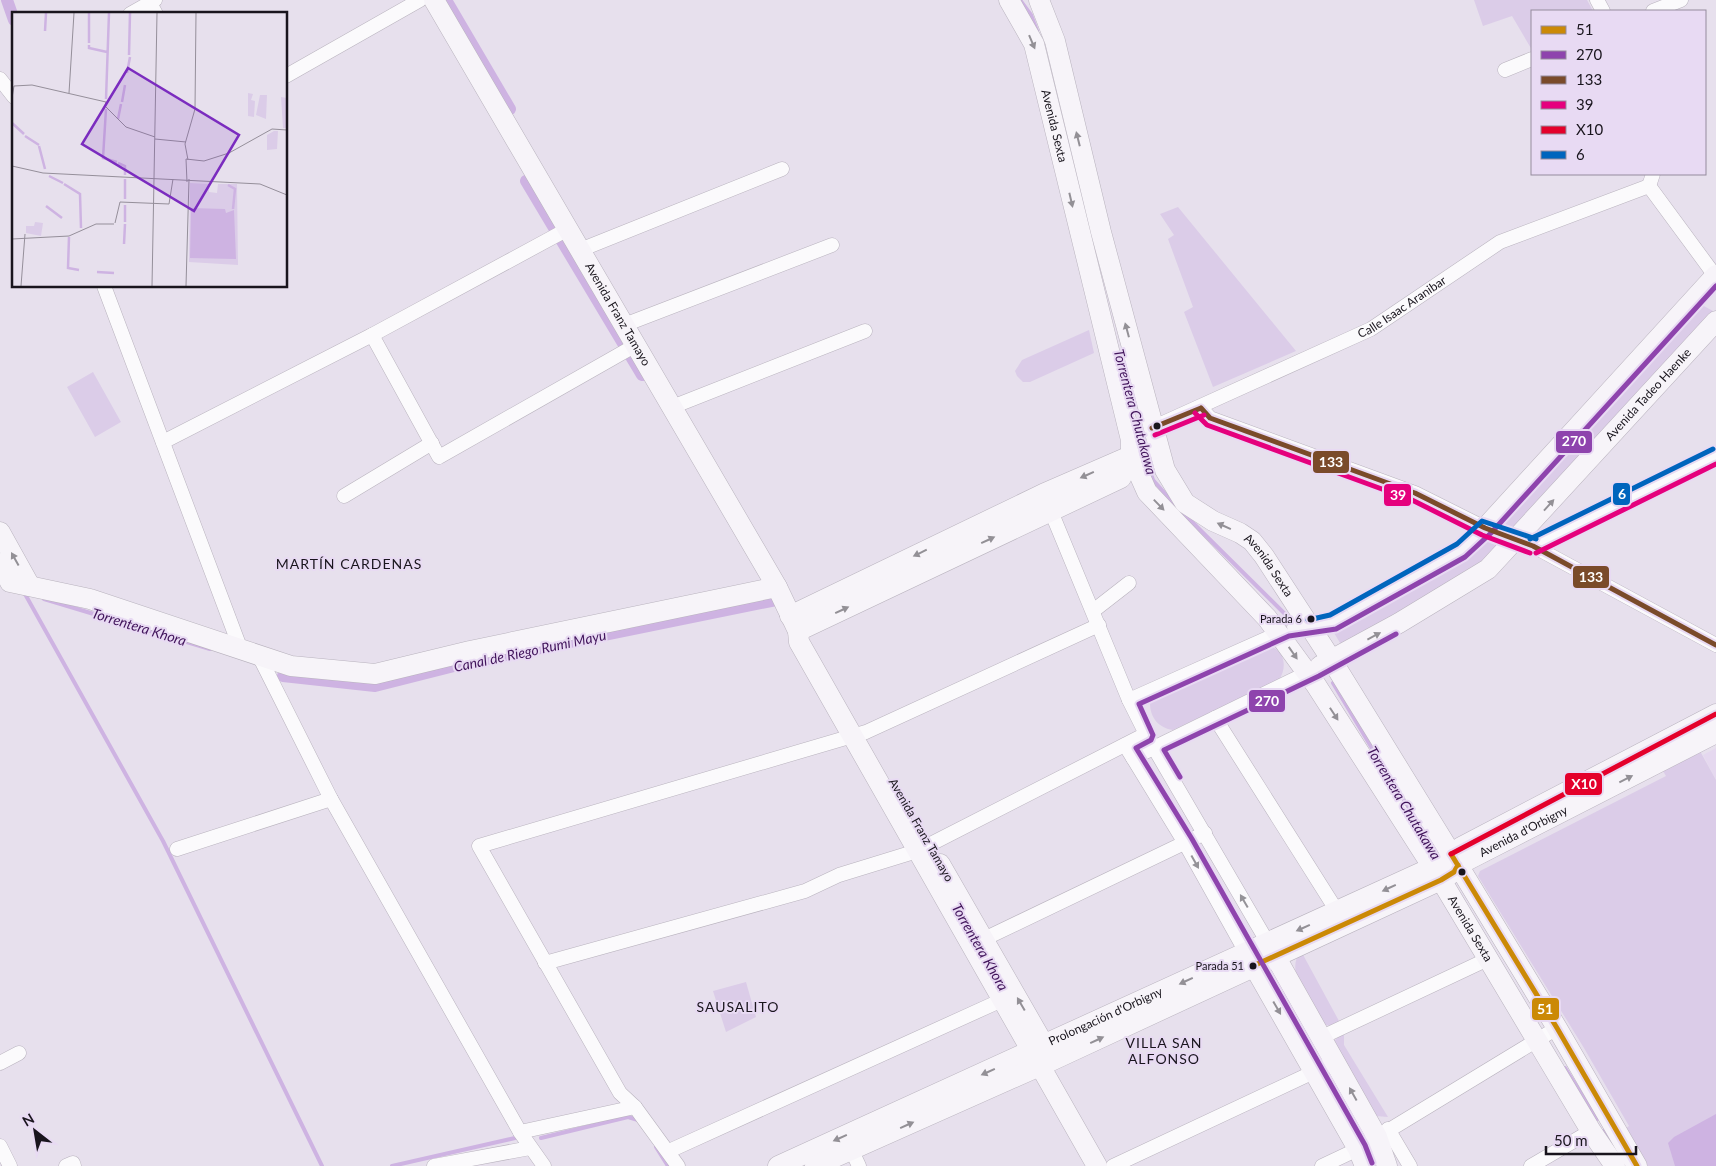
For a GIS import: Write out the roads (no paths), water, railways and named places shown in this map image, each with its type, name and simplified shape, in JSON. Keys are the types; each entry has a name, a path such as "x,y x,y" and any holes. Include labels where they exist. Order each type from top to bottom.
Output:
{"main road":[{"name":"Avenida Franz Tamayo","path":"434,0 777,587 794,623 808,636 923,848 1002,1000 1043,1056 1112,1166"},
{"name":"Avenida Sexta","path":"1009,0 1034,44 1093,254 1145,446 1147,492 1292,629 1319,666 1546,1035 1591,1131 1615,1166"},
{"name":"Avenida Sexta","path":"1039,0 1055,41 1093,254 1131,440 1145,446 1165,470 1185,503 1213,521 1240,533 1252,541 1292,629 1319,666 1445,868 1488,959 1546,1035 1637,1166"},
{"path":"1292,629 1333,622 1460,550 1485,528 1716,276"},
{"name":"Avenida Tadeo Haenke","path":"1319,666 1399,623 1488,569 1525,544 1716,321"},
{"path":"794,623 1047,502 1145,446"},
{"path":"0,532 30,586"},
{"path":"0,563 10,582 90,599 290,666 375,674 470,651 777,587"},
{"name":"Avenida d'Orbigny","path":"1445,868 1461,846 1716,714"},
{"name":"Avenida d'Orbigny","path":"1445,868 1716,733"},
{"name":"Avenida Franz Tamayo","path":"923,848 984,939 1097,1166"},
{"name":"Prolongación d'Orbigny","path":"778,1166 1043,1056 1445,868"},
{"path":"1272,949 1335,1062 1382,1133 1387,1166"},
{"path":"1250,960 1361,1157"},
{"name":"Prolongación d'Orbigny","path":"815,1166 855,1158 1043,1056"}],"street":[{"path":"288,75 420,0"},
{"path":"1655,10 1680,0"},
{"path":"135,12 154,5"},
{"path":"1505,70 1531,59"},
{"path":"6,81 12,93"},
{"path":"580,250 782,169"},
{"path":"1651,180 1716,276"},
{"name":"Calle Isaac Aranibar","path":"1145,446 1202,408 1371,329 1500,242 1651,180"},
{"path":"163,442 372,335 568,229"},
{"path":"624,325 832,246"},
{"path":"105,288 163,442 249,652 520,1132 544,1166"},
{"path":"672,407 865,331"},
{"path":"372,335 439,457 629,349 634,343"},
{"path":"1202,408 1210,418 1415,493 1485,528 1525,544 1716,645"},
{"path":"344,496 432,443"},
{"path":"1525,544 1716,456"},
{"path":"1047,502 1129,700 1153,748 1206,833 1272,949"},
{"path":"1093,611 1129,583"},
{"path":"678,1166 669,1151 635,1107 620,1092 479,846 860,734 1099,625"},
{"path":"1129,700 1292,629"},
{"name":"Avenida Tadeo Haenke","path":"1133,758 1319,666"},
{"path":"1215,718 1341,918"},
{"path":"545,963 805,891 839,875 923,848 1146,734"},
{"path":"1125,745 1185,843 1250,960"},
{"path":"177,849 331,799"},
{"path":"984,939 1206,833"},
{"path":"1322,1037 1488,959"},
{"path":"669,1151 1002,1000"},
{"path":"1322,1166 1361,1157 1382,1133 1546,1035"},
{"path":"0,1063 20,1053"},
{"path":"1112,1166 1315,1073 1335,1062"},
{"path":"520,1132 635,1107"},
{"path":"1530,1166 1591,1131"},
{"path":"1382,1133 1410,1166"},
{"path":"0,1146 10,1166"},
{"path":"434,1166 530,1148"},
{"path":"66,1166 73,1163 74,1166"}],"waterway":[{"name":"Canal de Riego Rumi Mayu","path":"7,0 12,14"},
{"path":"446,0 510,109"},
{"name":"Torrentera Chutakawa","path":"1020,0 1031,15 1037,31"},
{"path":"526,181 642,375"},
{"name":"Torrentera Chutakawa","path":"1144,455 1153,480 1176,506"},
{"name":"Torrentera Chutakawa","path":"1183,513 1290,619"},
{"name":"Canal de Riego Rumi Mayu","path":"283,676 375,686 462,664 776,600 770,590"},
{"path":"25,594 163,841 322,1166"},
{"name":"Torrentera Khora","path":"44,599 210,649"},
{"name":"Torrentera Chutakawa","path":"1333,683 1427,840"},
{"name":"Torrentera Chutakawa","path":"1565,1068 1597,1119"},
{"path":"541,1138 628,1117 638,1120"},
{"name":"Torrentera Chutakawa","path":"1604,1131 1615,1148"},
{"path":"392,1166 515,1138"},
{"path":"656,1147 668,1166"}],"place":[{"name":"Parada 6","path":"1311,619"},
{"name":"Parada 51","path":"1253,966"}],"district":[{"name":"MARTÍN CARDENAS","path":"349,564"},
{"name":"SAUSALITO","path":"738,1007"},
{"name":"VILLA SAN ALFONSO","path":"1164,1052"}]}
